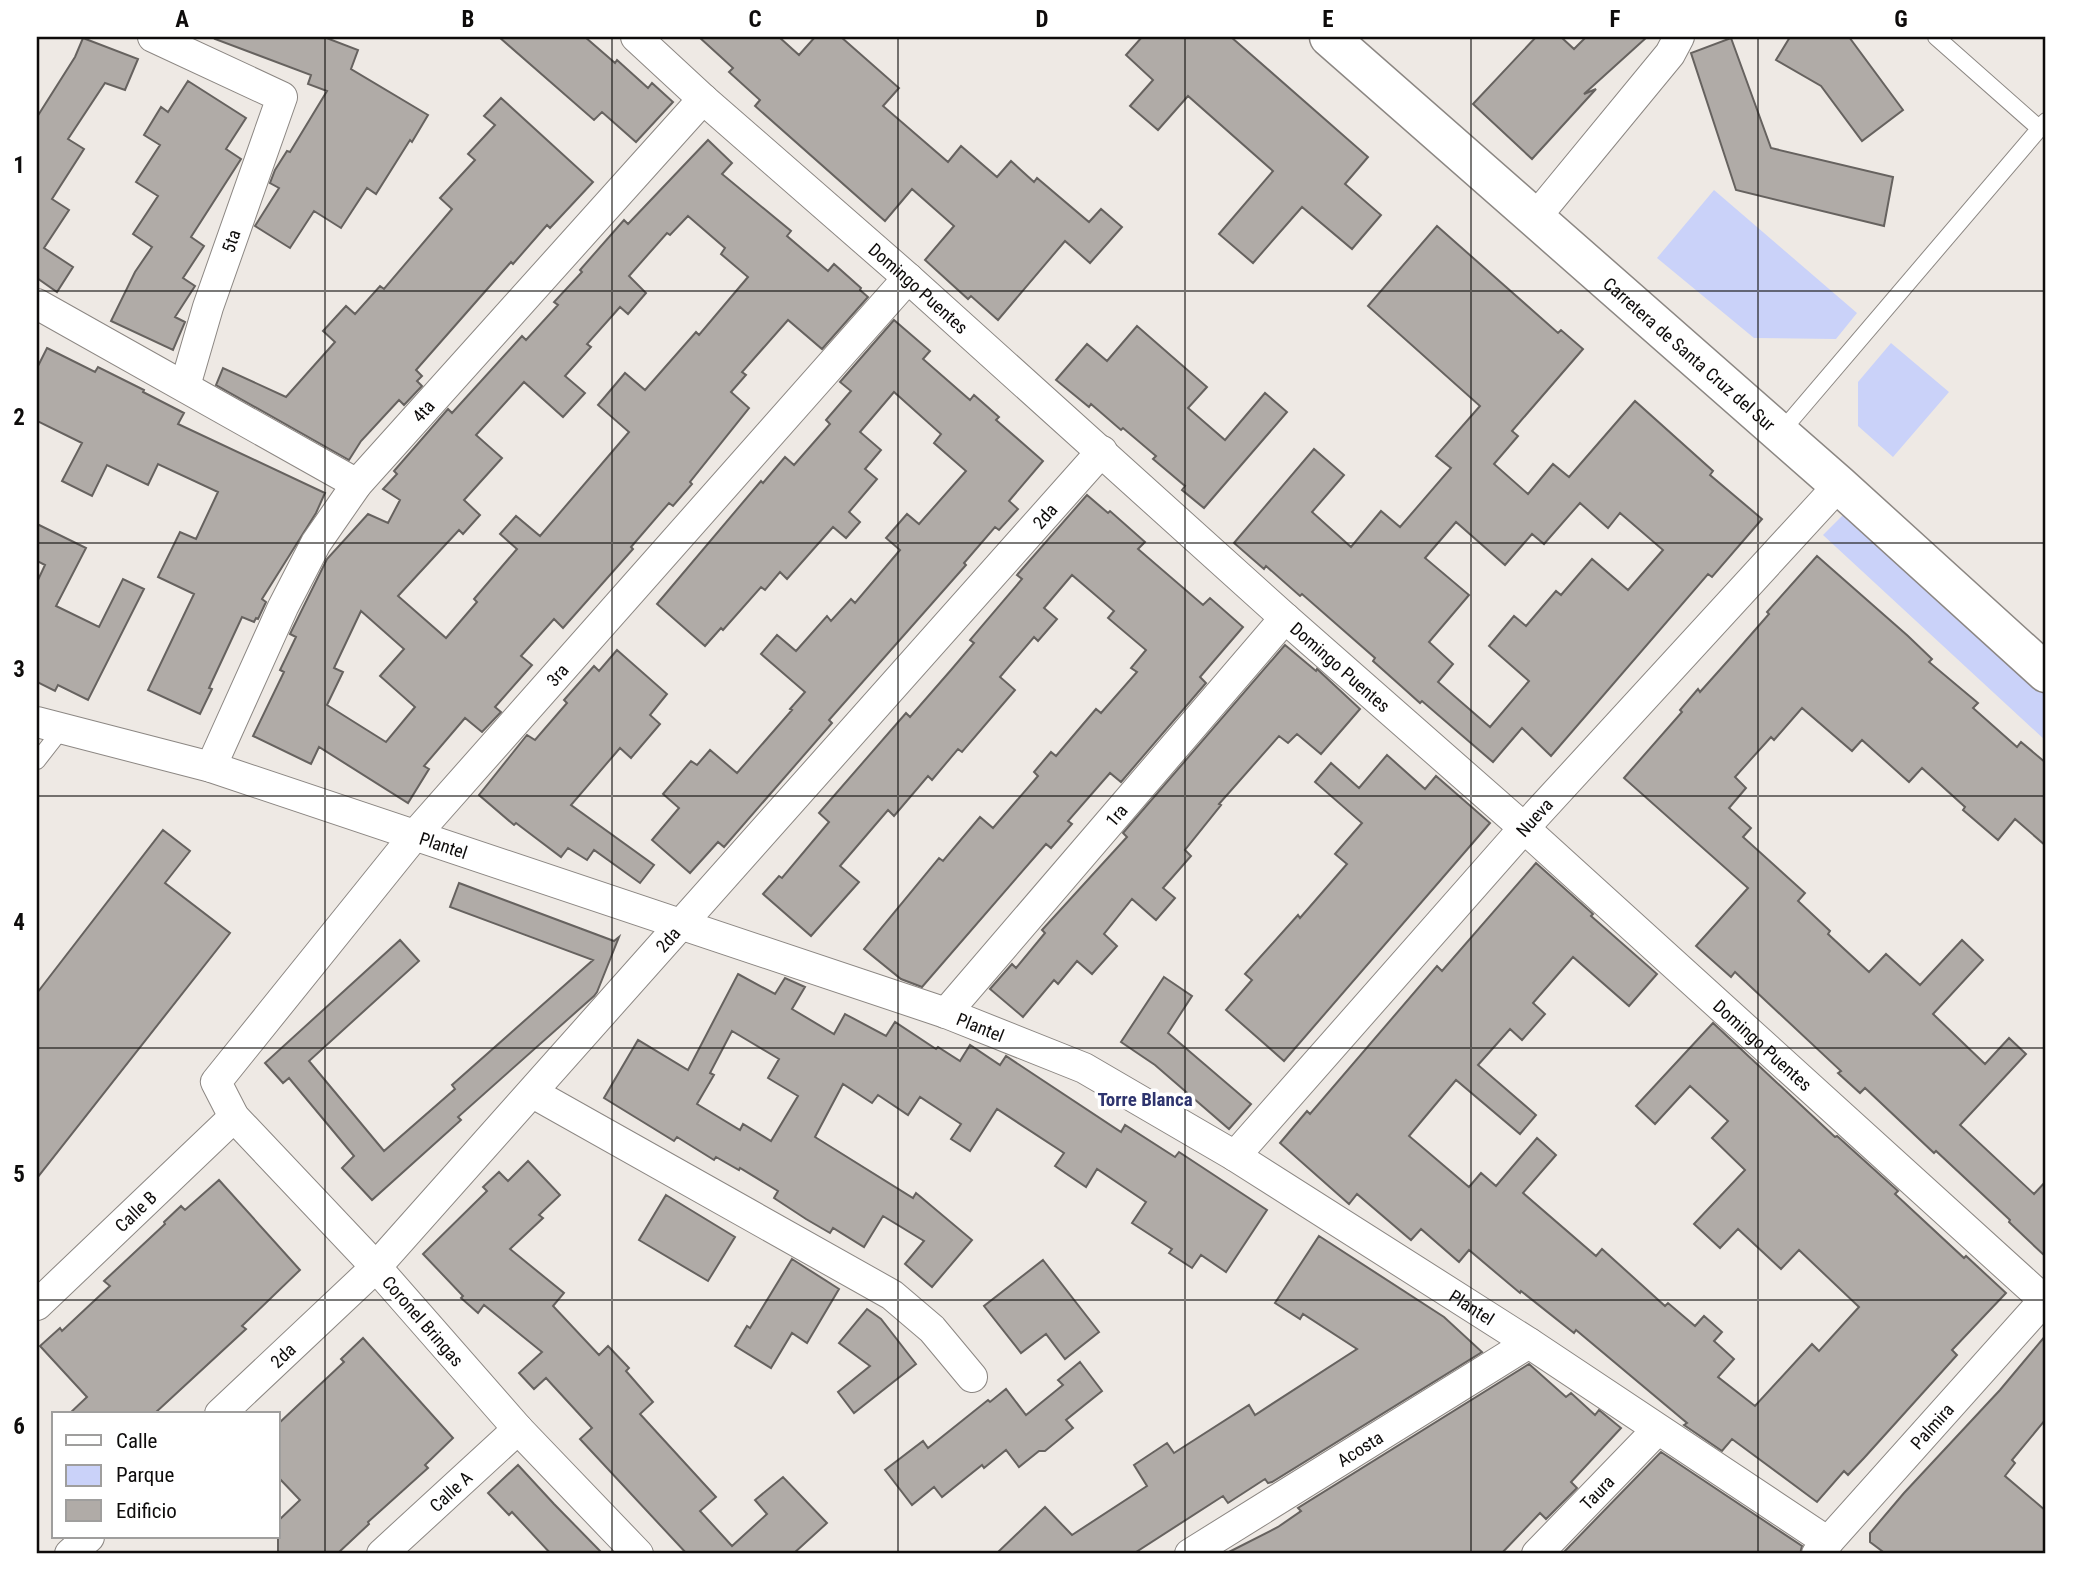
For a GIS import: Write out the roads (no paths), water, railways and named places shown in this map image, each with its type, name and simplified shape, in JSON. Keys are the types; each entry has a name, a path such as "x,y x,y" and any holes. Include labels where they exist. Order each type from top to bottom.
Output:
{"main road":[{"name":"Carretera de Santa Cruz del Sur","path":"1329,37 1839,485 2046,673"}],"street":[{"name":"5ta","path":"153,37 282,97 208,307 185,386"},
{"name":"Domingo Puentes","path":"636,37 1285,618 1524,828 2045,1299"},
{"path":"1535,218 1670,54 1679,37"},
{"name":"4ta","path":"211,767 283,607 316,543 358,484 703,99"},
{"name":"3ra","path":"216,1082 414,836 908,278"},
{"path":"37,304 358,484"},
{"name":"2da","path":"222,1412 376,1267 1101,451"},
{"name":"Nueva","path":"1235,1156 1524,828 1839,485"},
{"name":"1ra","path":"946,1013 1285,618"},
{"name":"Plantel","path":"49,725 211,767 946,1013 1084,1068 1235,1156 1529,1343 1822,1548"},
{"name":"Coronel Bringas","path":"216,1082 234,1117 376,1267 518,1429 638,1554"},
{"path":"533,1093 892,1295 932,1329 972,1377"},
{"name":"Calle B","path":"37,1305 234,1117"},
{"name":"Palmira","path":"1822,1548 2045,1299"},
{"name":"Acosta","path":"1190,1554 1529,1343"},
{"name":"Calle A","path":"382,1554 518,1429"},
{"name":"Taura","path":"1537,1554 1657,1430"},
{"path":"70,1554 88,1538"}],"lane":[{"path":"1780,433 2043,125 1936,37"},
{"path":"37,761 49,725"}],"district":[{"name":"Torre Blanca","path":"1145,1099"}]}
